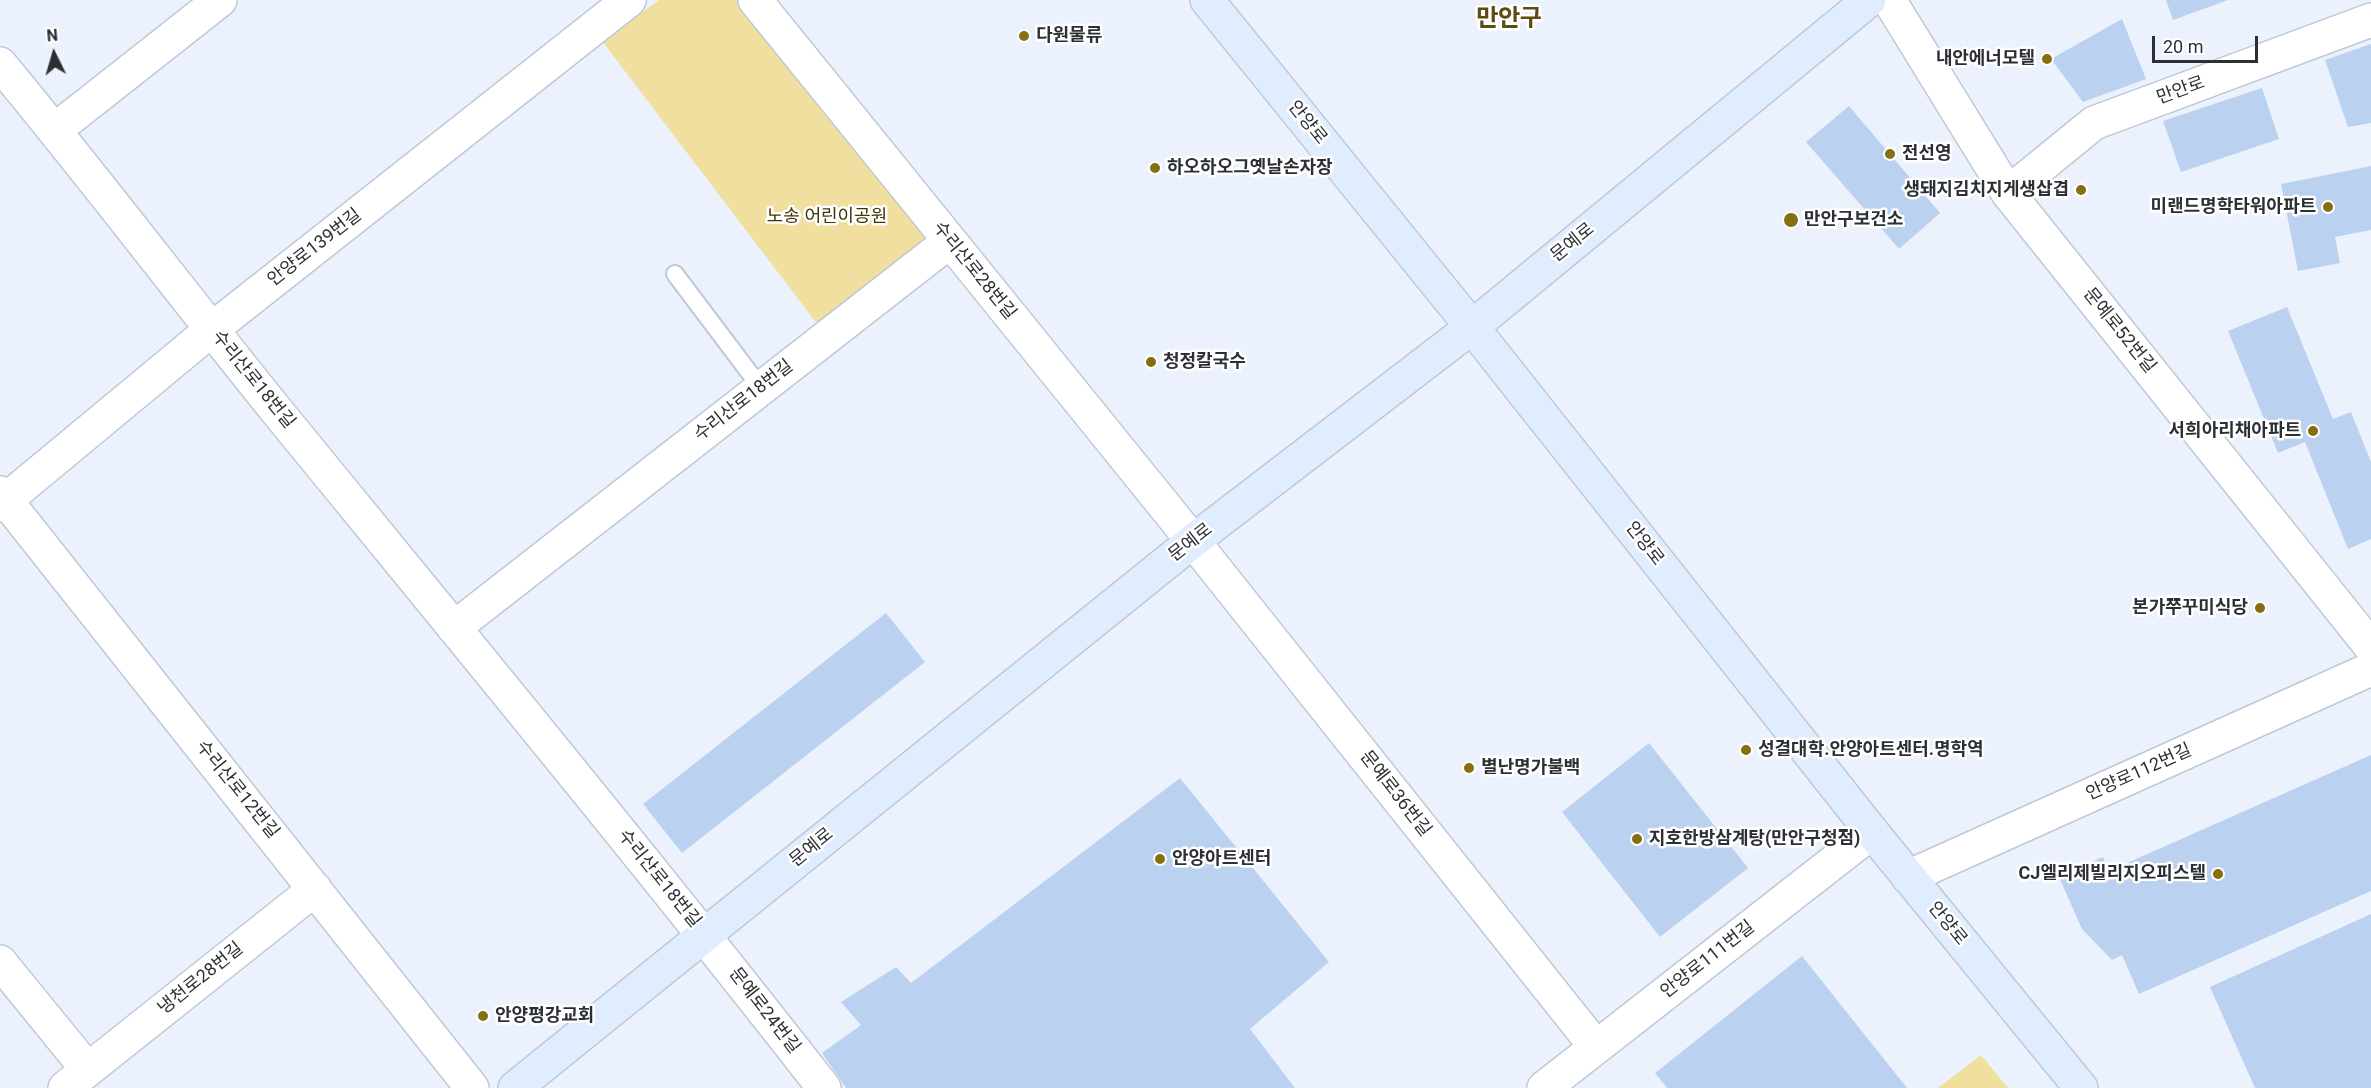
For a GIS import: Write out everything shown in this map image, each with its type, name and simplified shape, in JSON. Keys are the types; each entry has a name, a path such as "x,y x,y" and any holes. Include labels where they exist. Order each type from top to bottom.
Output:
{"street":[{"path":"55,130 220,0"},
{"name":"안양로139번길","path":"2,499 211,330 629,0"},
{"name":"수리산로28번길","path":"755,0 1193,541"},
{"name":"안양로","path":"1208,0 1472,327 1908,877 2081,1088"},
{"name":"문예로","path":"514,1088 1193,541 1472,327 1869,0"},
{"name":"문예로52번길","path":"1889,0 2008,193 2371,647"},
{"name":"만안로","path":"2008,193 2094,123 2371,20"},
{"name":"수리산로18번길","path":"0,64 55,130 211,330 704,934"},
{"name":"수리산로18번길","path":"454,628 950,241"},
{"name":"수리산로12번길","path":"2,499 472,1088"},
{"name":"문예로36번길","path":"1193,541 1596,1047"},
{"name":"안양로112번길","path":"1908,877 2371,669"},
{"name":"안양로111번길","path":"1544,1088 1872,832"},
{"name":"냉천로28번길","path":"0,962 76,1079 315,889"},
{"name":"문예로24번길","path":"704,934 824,1088"}],"lane":[{"path":"675,273 761,388"}],"green space":[{"name":"노송 어린이공원","path":"659,0 747,0 935,239 821,329 602,41"},
{"path":"1981,1055 2008,1088 1938,1088"}],"building":[{"path":"2166,0 2228,0 2173,20"},
{"path":"2122,19 2146,79 2083,102 2051,59"},
{"path":"2371,44 2371,123 2348,127 2325,60"},
{"path":"2262,88 2279,139 2181,172 2163,121"},
{"path":"1849,106 1940,213 1899,249 1806,142"},
{"name":"미랜드명학타워아파트","path":"2371,166 2371,230 2335,237 2340,263 2298,271 2281,184"},
{"name":"서희아리채아파트","path":"2287,307 2333,419 2351,412 2371,462 2371,539 2348,549 2305,442 2278,453 2228,331"},
{"path":"886,613 925,662 682,853 643,804"},
{"path":"1649,743 1748,868 1660,937 1562,812"},
{"name":"CJ엘리제빌리지오피스텔","path":"2371,755 2371,891 2139,994 2122,955 2112,960 2082,929 2059,877 2103,857 2109,871"},
{"name":"안양아트센터","path":"1180,778 1329,962 1250,1029 1295,1088 846,1088 822,1053 861,1025 841,1002 896,967 911,983"},
{"path":"2371,914 2371,1088 2255,1088 2210,987"},
{"path":"1802,956 1907,1088 1667,1088 1655,1073"}],"place":[{"name":"다원물류","path":"1024,36"},
{"name":"내안에너모텔","path":"2047,59"},
{"name":"전선영","path":"1890,154"},
{"name":"하오하오그옛날손자장","path":"1155,168"},
{"name":"생돼지김치지게생삽겹","path":"2081,190"},
{"name":"미랜드명학타워아파트","path":"2328,207"},
{"name":"만안구보건소","path":"1791,220"},
{"name":"청정칼국수","path":"1151,362"},
{"name":"서희아리채아파트","path":"2313,431"},
{"name":"본가쭈꾸미식당","path":"2260,608"},
{"name":"성결대학.안양아트센터.명학역","path":"1746,750"},
{"name":"별난명가불백","path":"1469,768"},
{"name":"지호한방삼계탕(만안구청점)","path":"1637,839"},
{"name":"안양아트센터","path":"1160,859"},
{"name":"CJ엘리제빌리지오피스텔","path":"2218,874"},
{"name":"안양평강교회","path":"483,1016"}],"district":[{"name":"만안구","path":"1509,20"}]}
